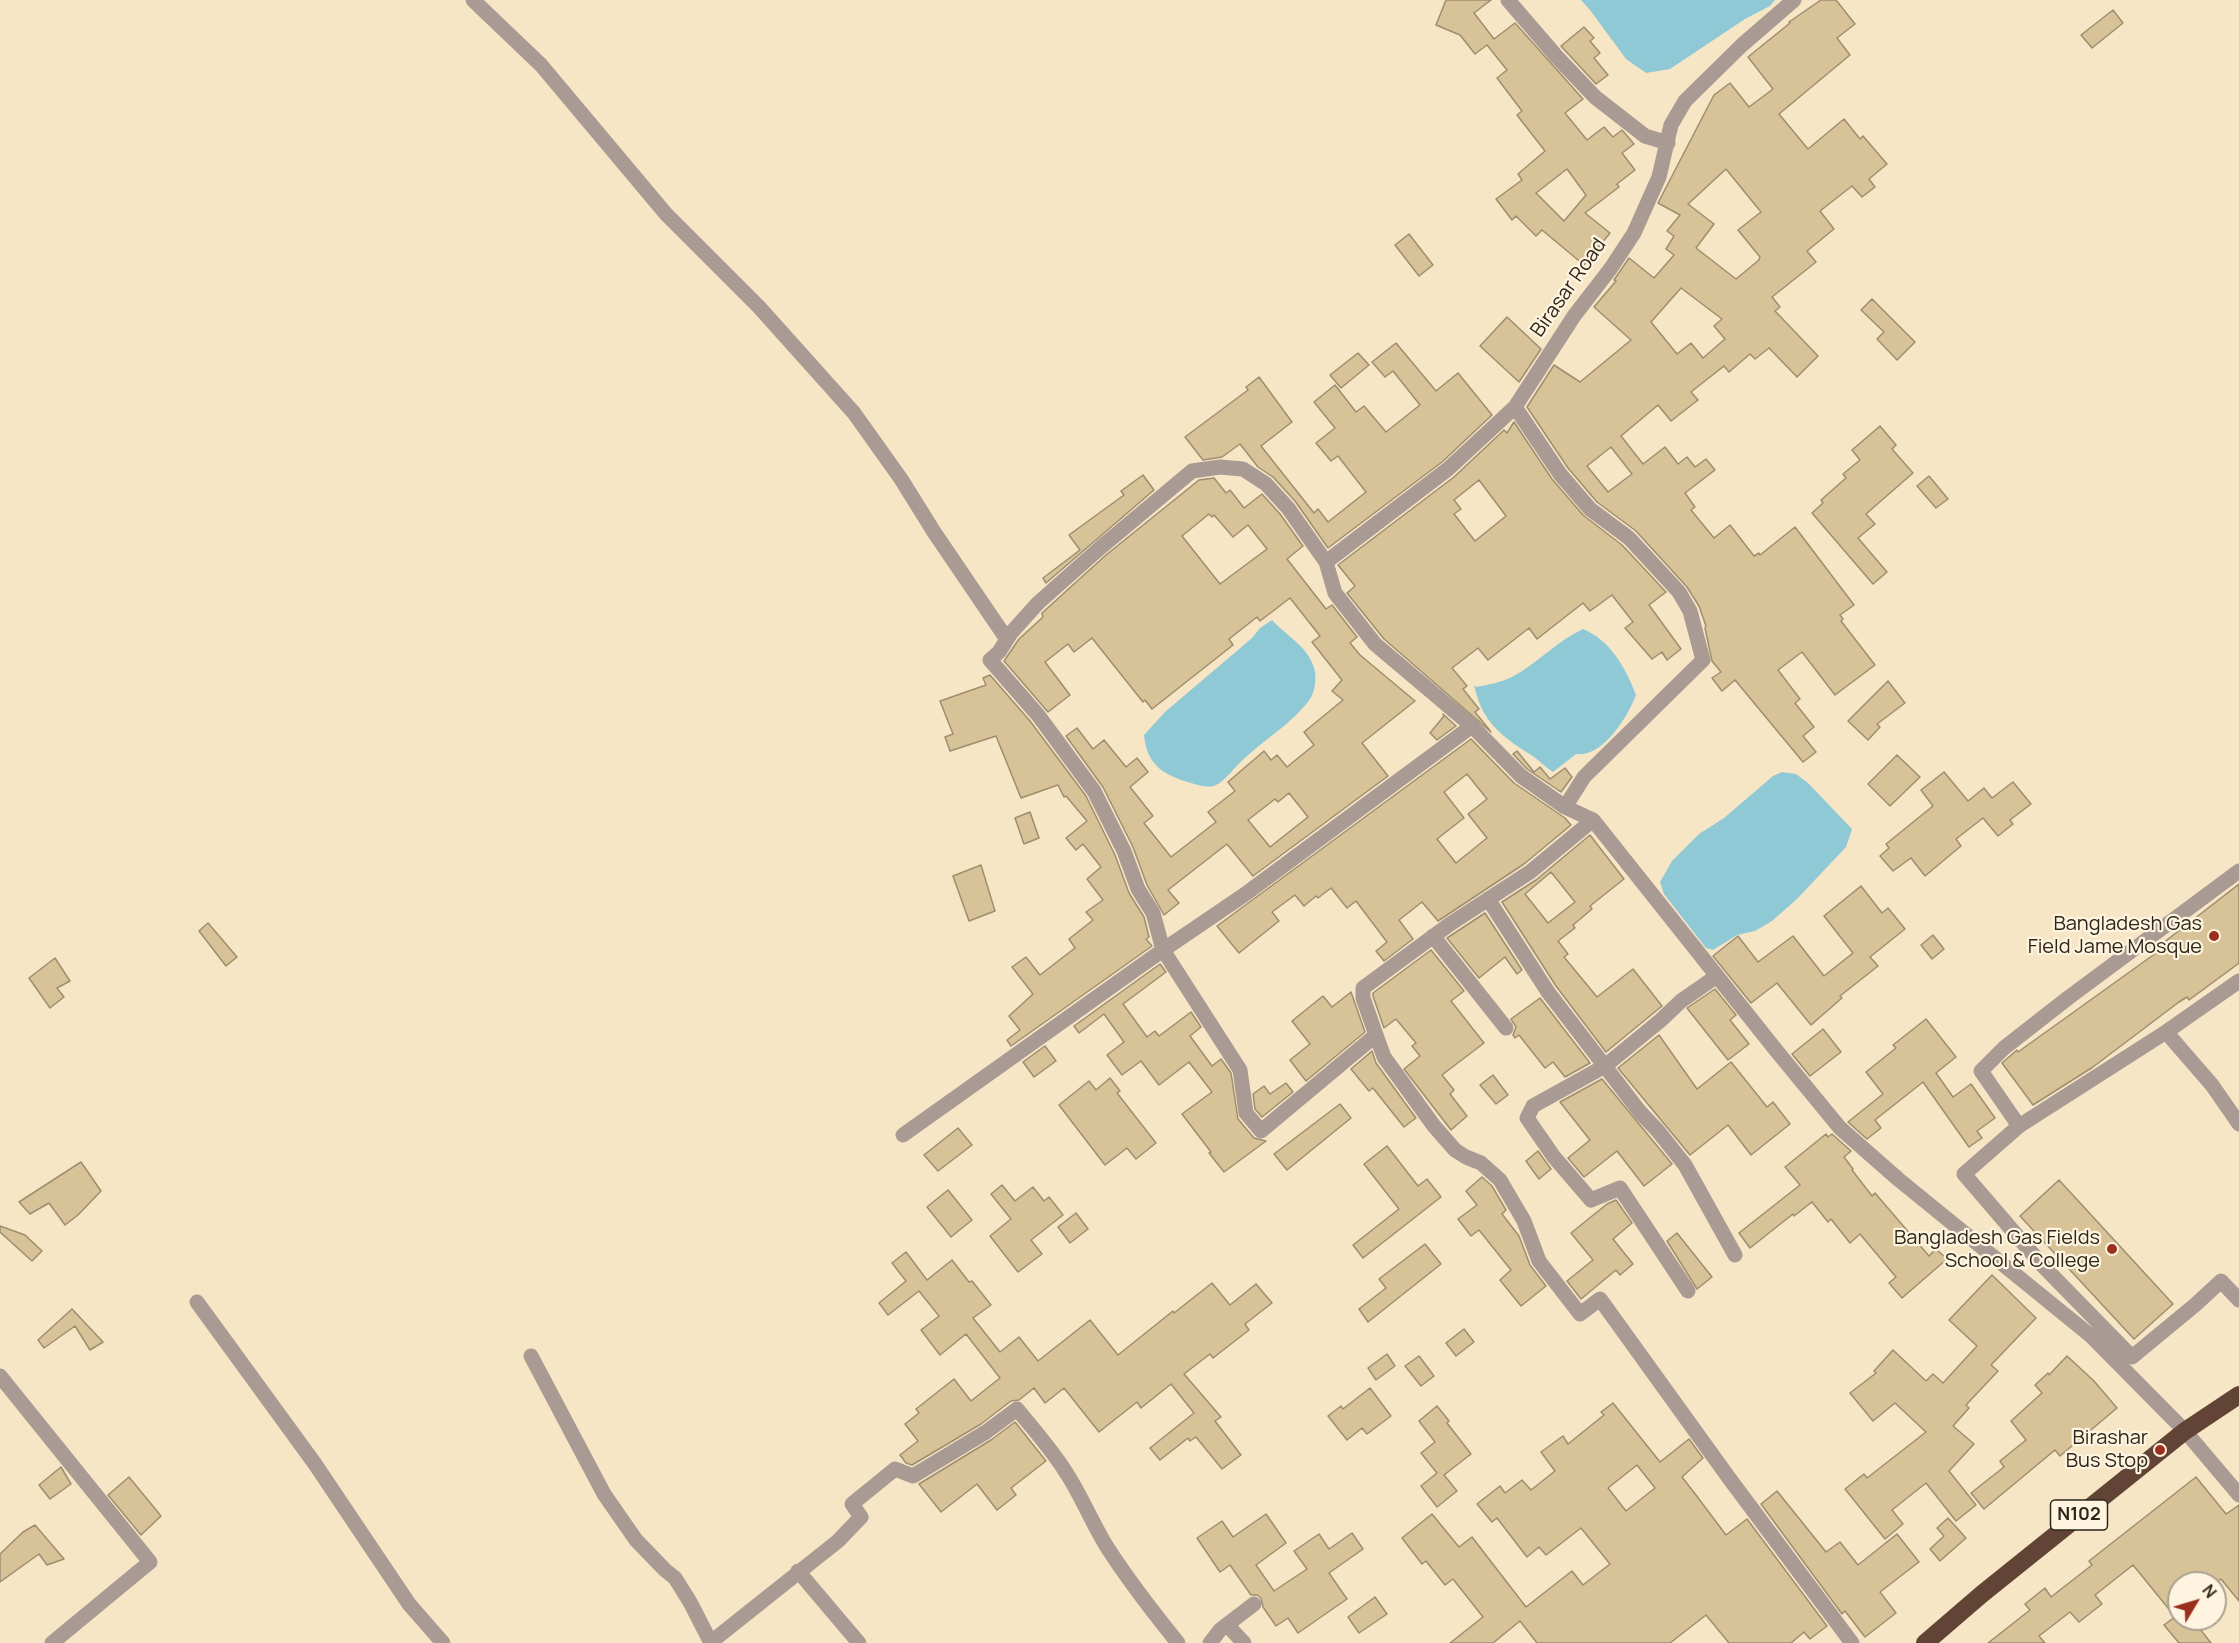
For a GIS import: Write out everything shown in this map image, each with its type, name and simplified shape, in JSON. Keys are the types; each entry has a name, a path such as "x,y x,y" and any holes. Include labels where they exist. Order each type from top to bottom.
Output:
{"highway":[{"name":"N102","path":"1925,1643 1982,1594 2186,1431 2239,1395"}],"street":[{"path":"473,0 541,65 660,207 759,306 854,413 901,478 934,532 1006,638"},
{"path":"1508,0 1595,97 1645,136 1668,143"},
{"name":"Birasar Road","path":"1326,562 1448,469 1515,407 1574,316 1611,268 1634,233 1659,177 1671,125 1686,100 1742,45 1794,0"},
{"path":"1515,407 1560,474 1590,509 1629,538 1679,592 1690,610 1703,660 1584,777 1565,807"},
{"path":"1376,1035 1261,1131 1246,1113 1240,1070 1163,950 1153,913 1138,889 1124,851 1094,791 1038,715 990,660 999,652 1006,638 1038,603 1192,471 1220,467 1243,469 1266,484 1288,508 1326,562 1335,593 1375,644 1472,726 1521,776 1565,807 1593,820 1840,1128 1898,1179 2091,1336 2186,1431 2239,1495"},
{"path":"903,1135 1244,895 1472,726"},
{"path":"1593,820 1530,872 1433,936 1363,988 1363,998 1384,1057 1434,1126 1455,1150 1481,1163 1500,1180 1524,1221 1539,1261 1580,1314 1600,1299 1852,1643"},
{"path":"2019,1126 1981,1071 2004,1048 2068,998 2239,871"},
{"path":"1488,899 1548,992 1685,1166 1735,1255"},
{"path":"1433,936 1506,1028"},
{"path":"1688,1291 1620,1188 1591,1200 1554,1157 1527,1118 1533,1106 1605,1066 1662,1020 1681,1001 1717,976"},
{"path":"2236,1292 2221,1281 2132,1357 2043,1266 1964,1174 2019,1126 2166,1032 2239,981"},
{"path":"2166,1032 2212,1085 2239,1124"},
{"path":"197,1302 315,1464 409,1604 443,1643"},
{"path":"531,1356 604,1494 636,1540 675,1578 711,1642 838,1541 861,1518 852,1504 895,1469 914,1476 979,1437 1017,1409 1068,1475 1091,1521 1109,1549 1149,1608 1178,1643"},
{"path":"0,1376 150,1562 52,1643"},
{"path":"798,1571 859,1643"},
{"path":"1210,1643 1227,1624 1254,1604"},
{"path":"1227,1624 1244,1643"}],"water":[{"path":"1581,0 1775,0 1770,6 1745,19 1670,69 1646,73 1626,59"},
{"path":"1272,620 1302,647 1311,660 1315,679 1310,699 1288,723 1214,786 1197,785 1181,780 1158,768 1149,754 1144,735 1165,712"},
{"path":"1583,629 1601,640 1616,656 1636,695 1621,724 1605,743 1586,753 1576,754 1553,772 1494,727 1482,709 1474,685 1476,687 1512,677"},
{"path":"1782,772 1796,774 1808,783 1852,829 1846,847 1797,899 1772,921 1755,931 1737,935 1713,950 1706,948 1664,894 1660,882 1672,861 1699,834 1724,818 1773,776"}],"building":[{"path":"1446,0 1491,0 1474,13 1494,39 1515,23 1583,99 1565,113 1587,140 1604,127 1613,137 1622,130 1634,144 1622,153 1635,170 1617,184 1619,187 1585,213 1610,233 1584,265 1542,230 1536,236 1516,216 1512,220 1496,199 1522,180 1518,174 1545,151 1517,115 1522,111 1497,78 1507,70 1487,45 1475,54 1460,35 1436,25","holes":["1567,169 1586,195 1564,221 1536,193"]},
{"path":"1821,0 1836,0 1855,24 1837,38 1850,55 1779,114 1808,149 1844,119 1860,139 1863,136 1887,164 1869,179 1875,187 1862,197 1852,186 1820,211 1834,229 1807,251 1816,262 1772,297 1780,307 1775,311 1818,356 1797,377 1769,348 1755,359 1750,354 1729,372 1724,366 1691,392 1698,400 1671,421 1658,405 1621,436 1643,464 1665,447 1678,464 1687,457 1695,467 1706,459 1715,470 1685,493 1695,507 1691,510 1714,538 1730,525 1754,556 1759,553 1760,555 1795,527 1854,605 1840,615 1843,619 1841,621 1875,665 1835,695 1802,652 1778,670 1800,699 1795,703 1814,727 1803,736 1816,752 1803,762 1735,680 1722,691 1712,678 1721,672 1712,661 1706,626 1699,606 1687,587 1636,531 1597,502 1568,468 1527,407 1554,365 1580,382 1631,340 1594,307 1616,281 1614,280 1629,258 1654,278 1674,255 1666,249 1674,236 1667,231 1680,215 1658,203 1714,95 1730,83 1749,107 1773,89 1748,57 1789,22","holes":["1726,169 1761,212 1738,230 1760,257 1736,279 1696,248 1714,224 1688,204","1681,288 1722,319 1714,326 1725,339 1703,358 1691,343 1677,354 1651,322","1611,447 1632,474 1608,492 1587,466"]},
{"path":"2113,10 2123,23 2092,48 2081,35"},
{"path":"1584,27 1594,38 1590,41 1600,53 1594,58 1608,75 1596,84 1561,46"},
{"path":"1409,234 1433,265 1419,276 1395,245"},
{"path":"1872,299 1915,342 1897,360 1877,339 1884,332 1861,310"},
{"path":"1507,317 1541,349 1519,382 1480,346"},
{"path":"1396,343 1436,391 1458,373 1492,415 1442,462 1328,548 1295,501 1273,477 1258,467 1240,444 1222,457 1203,460 1185,437 1248,390 1246,387 1259,377 1292,422 1261,446 1314,513 1318,509 1328,522 1366,492 1338,456 1331,461 1316,443 1335,428 1314,402 1335,385 1356,412 1364,406 1386,432 1420,405 1393,371 1385,377 1372,362"},
{"path":"1358,353 1369,365 1341,388 1330,375"},
{"path":"1514,422 1552,479 1583,515 1622,545 1666,592 1649,605 1681,649 1667,660 1662,652 1652,659 1625,628 1633,622 1612,595 1590,611 1583,603 1537,639 1529,628 1488,660 1478,648 1452,668 1467,686 1463,689 1479,709 1475,712 1491,732 1384,639 1347,593 1355,586 1338,565 1454,477 1504,430 1507,433","holes":["1479,480 1506,516 1475,541 1454,514 1461,509 1454,500"]},
{"path":"1880,426 1896,445 1892,449 1913,473 1866,514 1875,524 1858,538 1887,572 1873,584 1812,513 1823,503 1821,500 1846,478 1843,474 1860,460 1852,450"},
{"path":"1143,475 1154,490 1046,583 1043,578 1080,550 1069,535 1124,495 1121,491"},
{"path":"1929,476 1948,499 1936,508 1917,486"},
{"path":"1214,478 1226,493 1230,490 1244,508 1262,494 1303,546 1287,559 1326,609 1332,605 1357,637 1350,643 1360,655 1415,701 1362,743 1388,776 1253,876 1227,844 1168,890 1179,903 1164,915 1147,885 1133,847 1103,787 1066,736 1077,728 1093,749 1104,740 1126,767 1137,758 1148,772 1130,787 1153,816 1144,823 1171,857 1216,822 1208,812 1235,791 1228,782 1264,751 1271,760 1277,755 1287,767 1314,745 1304,732 1343,700 1332,691 1342,680 1312,642 1320,636 1290,598 1260,621 1257,617 1229,639 1233,645 1152,709 1145,700 1143,702 1092,638 1074,652 1068,644 1045,662 1070,695 1048,712 1004,661 1019,639 1043,617 1042,613 1106,555 1199,480","holes":["1209,514 1212,517 1214,515 1233,537 1248,525 1267,549 1220,584 1182,536","1289,793 1308,817 1270,847 1248,820 1275,799 1278,802"]},
{"path":"990,675 1030,721 1086,796 1115,855 1129,893 1144,917 1149,937 1146,939 1152,946 1011,1046 1007,1040 1020,1030 1009,1016 1033,994 1012,967 1026,957 1040,975 1075,948 1069,939 1093,920 1086,912 1103,900 1087,879 1101,867 1083,844 1076,850 1066,838 1087,821 1066,796 1064,797 1058,785 1021,798 996,736 950,751 945,737 953,734 940,701 986,685 983,678"},
{"path":"1888,681 1905,703 1877,724 1880,727 1868,740 1848,721"},
{"path":"1443,714 1456,726 1437,740 1430,733 1444,716"},
{"path":"1471,739 1514,783 1565,818 1571,825 1524,864 1438,921 1422,902 1399,920 1413,939 1384,961 1376,951 1387,942 1356,901 1347,908 1331,888 1304,906 1295,895 1272,912 1279,921 1239,953 1217,926","holes":["1467,774 1487,799 1468,814 1487,838 1456,863 1437,839 1464,818 1444,792"]},
{"path":"1517,751 1534,772 1540,767 1550,779 1565,768 1572,777 1561,792 1527,769 1513,754"},
{"path":"1897,755 1920,777 1890,806 1868,784"},
{"path":"1944,772 1968,801 1984,788 1992,798 2013,782 2031,804 2010,820 2013,824 1998,836 1983,818 1956,839 1961,846 1925,876 1911,858 1893,871 1880,856 1889,848 1886,844 1933,806 1921,790"},
{"path":"1030,812 1039,838 1024,844 1015,818"},
{"path":"1590,835 1624,879 1590,906 1592,909 1573,925 1575,928 1558,941 1568,954 1564,957 1597,997 1633,969 1662,1006 1606,1052 1556,986 1502,902 1536,880","holes":["1551,872 1575,902 1548,923 1525,894"]},
{"path":"981,865 995,911 969,921 953,876"},
{"path":"2239,884 2239,963 2189,1000 2187,997 2179,1002 2093,1067 2033,1105 2002,1063 2017,1050 2018,1052 2156,953 2154,950"},
{"path":"1861,886 1882,913 1888,908 1905,929 1870,957 1878,966 1840,996 1842,998 1811,1025 1777,983 1751,1003 1713,956 1738,936 1758,962 1793,936 1824,976 1853,953 1824,916"},
{"path":"1485,913 1522,970 1517,974 1505,957 1479,978 1447,938"},
{"path":"208,923 237,957 226,966 199,931"},
{"path":"1933,935 1944,949 1932,959 1921,945"},
{"path":"1431,950 1464,991 1451,1001 1484,1043 1442,1075 1454,1090 1450,1094 1467,1116 1451,1130 1404,1069 1420,1056 1412,1046 1416,1043 1396,1019 1384,1028 1373,996 1373,993"},
{"path":"55,958 70,981 57,988 64,997 50,1008 29,978"},
{"path":"1160,964 1166,972 1123,1004 1147,1037 1155,1031 1159,1036 1191,1012 1201,1027 1190,1036 1212,1066 1221,1059 1231,1073 1238,1119 1254,1138 1266,1141 1224,1172 1182,1114 1212,1092 1189,1062 1159,1085 1141,1061 1122,1075 1107,1055 1124,1042 1104,1014 1079,1033 1074,1026"},
{"path":"1715,989 1736,1015 1730,1020 1749,1044 1728,1060 1687,1008"},
{"path":"1351,992 1365,1032 1306,1081 1290,1060 1310,1044 1292,1021 1323,996 1332,1007"},
{"path":"1540,998 1590,1063 1565,1077 1553,1062 1545,1068 1519,1035 1515,1038 1513,1035 1516,1027 1511,1019"},
{"path":"1926,1019 1956,1057 1936,1073 1953,1097 1971,1084 1995,1118 1977,1131 1982,1138 1969,1147 1923,1082 1875,1120 1881,1128 1867,1139 1848,1122 1883,1094 1866,1072 1896,1048 1893,1045"},
{"path":"1823,1029 1841,1052 1810,1076 1792,1054"},
{"path":"1659,1035 1697,1089 1731,1062 1767,1107 1773,1102 1790,1124 1751,1155 1728,1125 1690,1155 1618,1068"},
{"path":"1045,1046 1056,1061 1034,1077 1023,1062"},
{"path":"1372,1051 1376,1063 1416,1118 1404,1127 1373,1088 1369,1091 1351,1069"},
{"path":"1493,1075 1508,1095 1496,1104 1480,1085"},
{"path":"1110,1078 1120,1091 1117,1093 1156,1143 1136,1159 1127,1148 1105,1165 1059,1105 1089,1081 1096,1090"},
{"path":"1602,1079 1672,1164 1644,1186 1617,1151 1584,1177 1568,1158 1590,1140 1560,1102"},
{"path":"1286,1083 1293,1092 1262,1117 1255,1109 1253,1094 1264,1086 1270,1094"},
{"path":"1340,1104 1351,1118 1287,1170 1274,1154"},
{"path":"958,1128 972,1145 938,1171 924,1155"},
{"path":"1826,1134 1828,1137 1832,1134 1851,1151 1844,1157 1852,1170 1872,1196 1875,1193 1929,1256 1936,1249 1947,1259 1902,1298 1889,1283 1896,1277 1860,1234 1850,1243 1831,1219 1828,1222 1812,1202 1750,1248 1739,1233 1800,1185 1785,1167"},
{"path":"1387,1146 1418,1186 1427,1179 1441,1197 1363,1258 1353,1245 1399,1209 1364,1164"},
{"path":"1538,1151 1551,1169 1539,1179 1526,1161"},
{"path":"81,1162 101,1191 65,1225 49,1203 30,1214 19,1202"},
{"path":"1482,1177 1492,1186 1506,1210 1502,1214 1519,1236 1530,1265 1546,1286 1521,1306 1500,1280 1511,1270 1479,1230 1471,1236 1458,1219 1477,1205 1466,1191"},
{"path":"2059,1180 2173,1304 2134,1339 2020,1216"},
{"path":"1002,1185 1015,1201 1033,1187 1044,1201 1049,1197 1063,1215 1031,1240 1042,1254 1018,1272 990,1236 1011,1219 991,1194"},
{"path":"948,1190 972,1220 951,1237 927,1207"},
{"path":"1616,1200 1632,1223 1613,1239 1633,1264 1620,1275 1616,1270 1581,1299 1567,1281 1593,1260 1571,1233 1607,1204"},
{"path":"1076,1213 1088,1229 1070,1243 1058,1227"},
{"path":"0,1226 25,1235 42,1251 32,1261 0,1232"},
{"path":"1677,1233 1712,1277 1697,1289 1667,1241"},
{"path":"1425,1244 1441,1264 1368,1322 1359,1309 1386,1288 1379,1279"},
{"path":"906,1252 927,1280 952,1260 991,1305 973,1318 1000,1352 1019,1337 1038,1361 1090,1320 1118,1355 1212,1283 1230,1305 1256,1284 1272,1303 1245,1324 1249,1330 1213,1358 1210,1354 1184,1374 1221,1417 1215,1421 1241,1455 1222,1469 1196,1437 1190,1441 1188,1438 1160,1460 1150,1448 1194,1413 1171,1384 1141,1408 1137,1402 1099,1432 1064,1388 1045,1403 1034,1388 1019,1400 1011,1401 981,1424 912,1465 906,1463 900,1455 918,1441 905,1424 919,1413 916,1409 954,1379 971,1401 1000,1378 966,1334 940,1355 921,1330 939,1316 919,1291 888,1315 879,1303 906,1281 892,1263"},
{"path":"1992,1275 2036,1318 1991,1365 1998,1371 1966,1405 1969,1408 1953,1426 1974,1444 1949,1471 1976,1505 1956,1521 1926,1483 1892,1510 1903,1524 1885,1539 1845,1489 1864,1474 1867,1478 1926,1432 1895,1403 1873,1421 1850,1393 1876,1373 1874,1371 1893,1350 1926,1381 1933,1374 1943,1383 1977,1346 1949,1320"},
{"path":"72,1309 103,1342 90,1350 75,1326 44,1348 38,1340"},
{"path":"1464,1329 1474,1342 1456,1356 1446,1343"},
{"path":"1387,1354 1395,1366 1376,1380 1368,1368"},
{"path":"1419,1356 1434,1376 1421,1386 1405,1366"},
{"path":"2067,1356 2094,1381 2117,1408 2060,1456 2055,1450 1984,1509 1971,1493 2004,1467 2000,1461 2026,1440 2011,1421 2042,1393 2035,1385 2048,1373 2049,1375"},
{"path":"1370,1388 1391,1416 1367,1434 1362,1428 1347,1440 1328,1416 1341,1406 1343,1409"},
{"path":"1613,1403 1660,1462 1689,1439 1703,1458 1682,1477 1726,1535 1747,1519 1827,1626 1810,1639 1804,1632 1791,1643 1729,1643 1706,1615 1670,1643 1537,1643 1520,1621 1493,1643 1450,1643 1483,1617 1453,1579 1445,1585 1426,1561 1422,1564 1402,1538 1432,1514 1459,1547 1472,1537 1526,1607 1572,1571 1583,1585 1610,1564 1581,1528 1546,1555 1539,1547 1527,1557 1497,1518 1492,1522 1477,1504 1500,1486 1505,1493 1522,1480 1531,1490 1555,1471 1541,1452 1563,1436 1568,1444 1604,1415 1601,1412","holes":["1637,1465 1655,1488 1626,1511 1608,1488"]},
{"path":"1437,1406 1471,1454 1444,1475 1457,1491 1437,1507 1421,1486 1437,1473 1421,1453 1435,1442 1419,1421"},
{"path":"1015,1422 1046,1461 1011,1488 1016,1495 997,1510 977,1484 941,1512 919,1484 991,1440"},
{"path":"61,1467 71,1484 50,1499 39,1485"},
{"path":"129,1477 161,1516 141,1535 108,1495"},
{"path":"2196,1477 2226,1514 2239,1505 2239,1601 2227,1586 2227,1571 2167,1571 2167,1607 2133,1565 2095,1595 2102,1604 2079,1622 2070,1612 2039,1636 2045,1643 1988,1643 2030,1610 2025,1604 2045,1588 2051,1597 2092,1565 2089,1561"},
{"path":"1777,1491 1826,1552 1840,1542 1858,1565 1897,1534 1919,1562 1880,1592 1896,1613 1865,1637 1845,1611 1842,1614 1761,1504"},
{"path":"1266,1514 1286,1543 1256,1565 1274,1591 1307,1569 1294,1551 1319,1534 1329,1549 1352,1533 1363,1549 1329,1573 1347,1599 1298,1633 1288,1618 1276,1626 1263,1607 1261,1598 1251,1595 1230,1565 1220,1572 1197,1538 1222,1521 1233,1537"},
{"path":"1948,1518 1966,1538 1940,1561 1930,1549 1944,1536 1937,1528"},
{"path":"35,1525 64,1559 47,1565 39,1554 0,1582 0,1554 23,1532"},
{"path":"1375,1597 1387,1614 1359,1633 1348,1617"},
{"path":"2169,1631 2202,1631 2211,1643 2179,1643"}],"place":[{"name":"Bangladesh Gas Field Jame Mosque","path":"2214,936"},
{"name":"Bangladesh Gas Fields School & College","path":"2112,1249"},
{"name":"Birashar Bus Stop","path":"2160,1450"}]}
